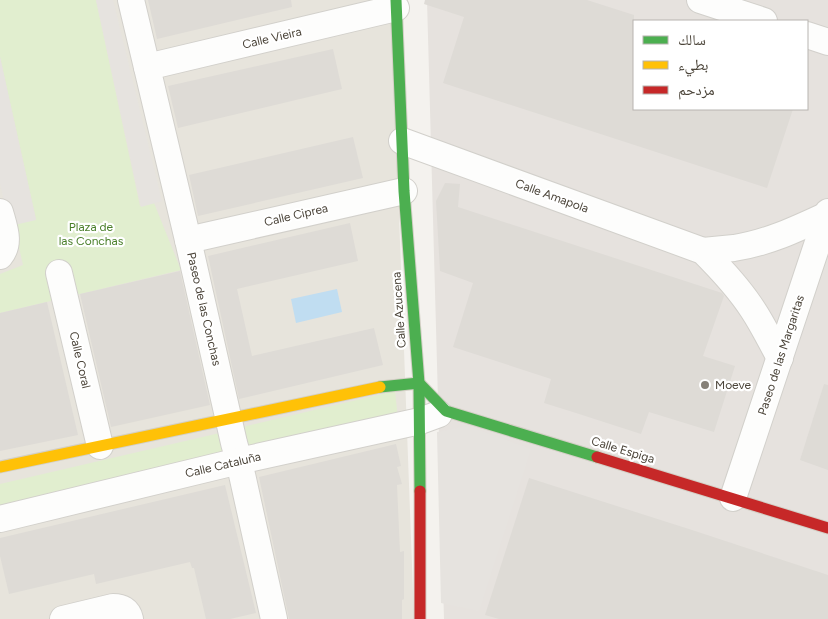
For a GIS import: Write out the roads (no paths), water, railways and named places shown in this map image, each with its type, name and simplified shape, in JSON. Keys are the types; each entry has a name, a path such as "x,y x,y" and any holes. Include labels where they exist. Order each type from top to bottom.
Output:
{"street":[{"name":"Paseo de las Conchas","path":"131,0 188,240 274,619"},
{"path":"700,0 761,20"},
{"name":"Calle Vieira","path":"147,67 396,4"},
{"name":"Calle Azucena","path":"396,4 404,190 419,383 420,619"},
{"path":"808,35 828,42"},
{"name":"Calle Amapola","path":"402,141 703,251 721,269 754,311 780,358"},
{"name":"Calle Ciprea","path":"188,240 404,190"},
{"path":"0,212 6,238 6,245 2,254"},
{"name":"Calle Amapola","path":"703,251 734,248 765,241 796,229 827,213"},
{"name":"Paseo de las Margaritas","path":"733,498 780,358 817,280 827,213"},
{"name":"Calle Coral","path":"60,273 100,446"},
{"path":"0,467 392,384 419,383"},
{"name":"Calle Espiga","path":"419,383 446,411 828,528"},
{"name":"Calle Cataluña","path":"0,519 239,461 420,421 446,411"},
{"path":"63,619 114,607 126,611 130,619"}],"water":[{"path":"337,289 342,312 296,323 291,299"}],"place":[{"name":"Moeve","path":"705,385"}],"park label":[{"name":"Plaza de las Conchas","path":"91,234"}]}
